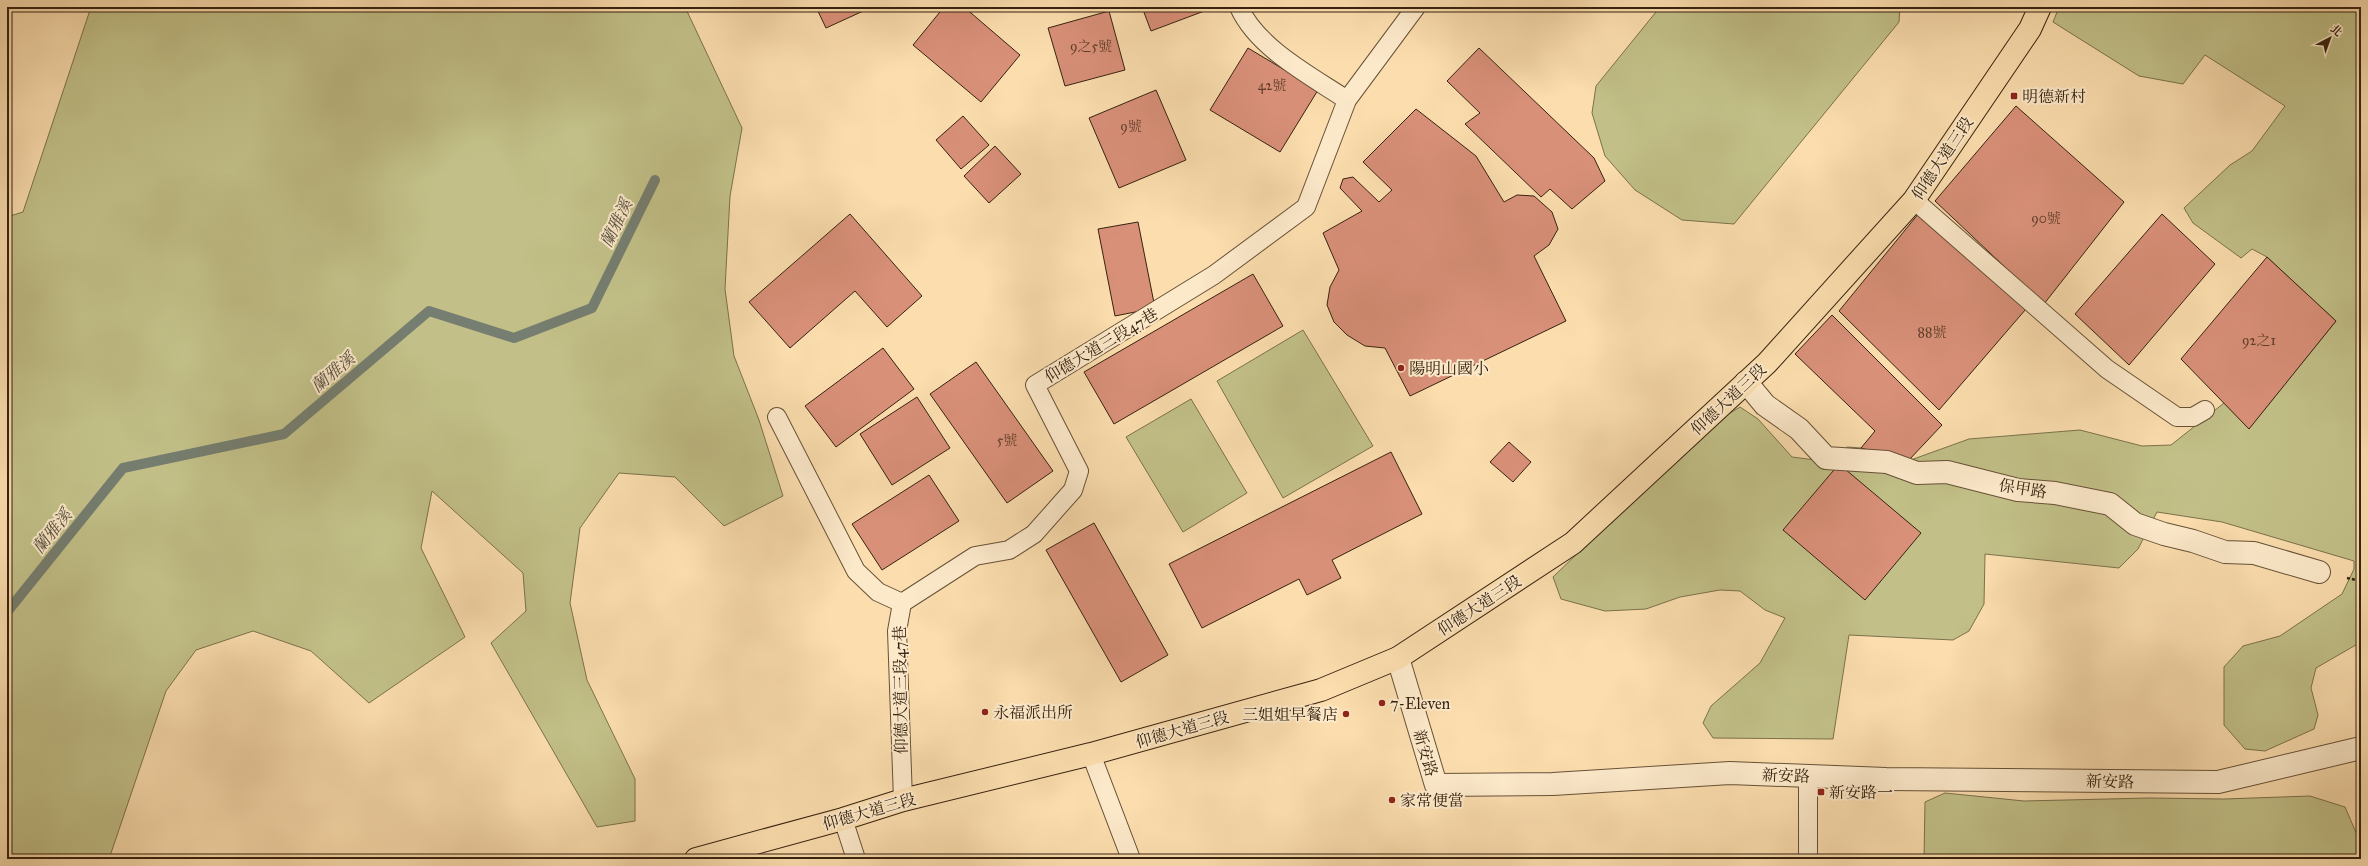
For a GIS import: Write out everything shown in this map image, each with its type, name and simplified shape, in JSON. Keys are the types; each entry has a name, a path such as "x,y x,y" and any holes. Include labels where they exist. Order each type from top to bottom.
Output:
{"main road":[{"name":"仰德大道三段","path":"696,859 842,819 903,800 1091,754 1321,690 1398,658 1573,543 1767,364 1914,200 2030,29 2040,7"}],"street":[{"name":"保甲路","path":"1746,382 1765,405 1799,429 1826,458 1887,462 1917,473 1947,472 2018,490 2055,494 2110,504 2135,524 2164,534 2193,541 2225,552 2254,553 2319,572"},
{"name":"新安路","path":"1398,658 1436,785 1553,784 1730,773 1886,779 2218,782 2361,748"}],"lane":[{"path":"1239,7 1245,21 1265,42 1347,100 1416,7"},
{"name":"仰德大道三段47巷","path":"903,800 897,631 902,604 975,556 1010,550 1034,534 1073,490 1079,471 1035,385 1214,275 1306,207 1347,100"},
{"path":"1914,200 2107,369 2177,417 2193,417 2205,410"},
{"path":"777,417 856,571 878,592 902,604"},
{"path":"1091,754 1131,859"},
{"path":"1808,776 1808,859"},
{"path":"842,819 856,859"}],"shaded area":[{"path":"91,7 685,7 742,128 730,196 725,289 734,356 759,420 783,496 724,526 675,477 619,473 580,528 570,603 587,680 635,779 635,821 597,827 491,643 526,611 523,573 432,491 421,548 465,637 369,703 311,651 253,631 196,650 166,691 109,859 7,859 7,217 23,212"},
{"path":"1660,7 1900,7 1899,22 1734,224 1682,220 1635,190 1605,156 1592,113 1596,86"},
{"path":"2059,7 2361,7 2361,642 2316,668 2311,688 2318,715 2314,729 2265,751 2245,749 2224,725 2224,667 2243,646 2280,636 2342,594 2354,569 2354,561 2222,522 2157,512 2138,549 2119,568 1985,554 1984,604 1969,631 1953,640 1849,635 1833,739 1713,738 1703,723 1711,706 1760,663 1785,618 1765,610 1740,591 1720,590 1680,597 1646,609 1605,611 1561,599 1553,577 1608,524 1727,415 1740,407 1758,419 1792,457 1839,463 1847,447 1861,448 1908,461 1969,439 2080,430 2142,446 2171,445 2224,403 2249,428 2336,321 2267,257 2252,249 2241,258 2193,223 2184,208 2230,165 2252,151 2285,106 2205,55 2183,84 2139,76 2053,22"},
{"path":"1303,330 1373,446 1283,498 1217,381"},
{"path":"1191,399 1247,493 1183,532 1126,437"},
{"path":"1945,793 2024,801 2149,798 2224,799 2310,796 2345,807 2361,844 2361,859 1924,859 1925,802"}],"building":[{"path":"816,7 872,7 826,28"},
{"path":"944,7 964,7 1020,55 981,102 913,45"},
{"path":"1142,7 1215,7 1151,31"},
{"path":"1109,11 1125,70 1065,86 1048,28"},
{"path":"1248,48 1318,90 1280,152 1210,110"},
{"path":"1479,48 1594,158 1605,181 1572,209 1550,189 1541,197 1465,124 1480,113 1447,81"},
{"path":"1156,90 1186,160 1119,188 1089,118"},
{"path":"2016,106 2124,202 2044,304 1935,201"},
{"path":"1416,109 1476,156 1504,202 1517,195 1534,196 1552,212 1558,229 1549,245 1534,256 1566,321 1410,396 1385,348 1365,346 1347,335 1334,322 1327,305 1330,287 1339,270 1323,233 1362,211 1340,188 1343,179 1353,177 1379,202 1392,190 1363,162"},
{"path":"963,116 989,145 961,169 936,140"},
{"path":"995,146 1021,174 989,203 964,176"},
{"path":"1919,213 2026,309 1939,410 1839,311"},
{"path":"850,214 922,296 887,327 855,291 790,348 749,302"},
{"path":"2162,214 2215,264 2129,365 2075,314"},
{"path":"1138,222 1155,308 1115,316 1098,229"},
{"path":"2267,257 2336,321 2249,429 2181,359"},
{"path":"1253,274 1283,326 1114,424 1084,372"},
{"path":"1832,315 1942,425 1908,461 1861,448 1875,431 1795,354"},
{"path":"883,348 914,389 836,447 805,406"},
{"path":"976,362 1053,471 1007,503 930,394"},
{"path":"917,397 950,448 892,485 860,434"},
{"path":"1509,442 1531,462 1513,482 1490,462"},
{"path":"1391,452 1422,514 1332,560 1341,578 1307,595 1299,579 1202,628 1169,564"},
{"path":"1839,464 1921,533 1865,600 1783,530"},
{"path":"929,475 959,521 882,570 852,524"},
{"path":"1094,523 1168,655 1121,682 1046,550"}],"waterway":[{"name":"蘭雅溪","path":"7,612 123,468 284,434 429,311 514,338 592,308 655,180"}],"place":[{"name":"明德新村","path":"2014,96"},
{"name":"陽明山國小","path":"1401,368"},
{"name":"7-Eleven","path":"1382,703"},
{"name":"永福派出所","path":"985,712"},
{"name":"三姐姐早餐店","path":"1346,714"},
{"name":"新安路一","path":"1821,792"},
{"name":"家常便當","path":"1392,800"}]}
